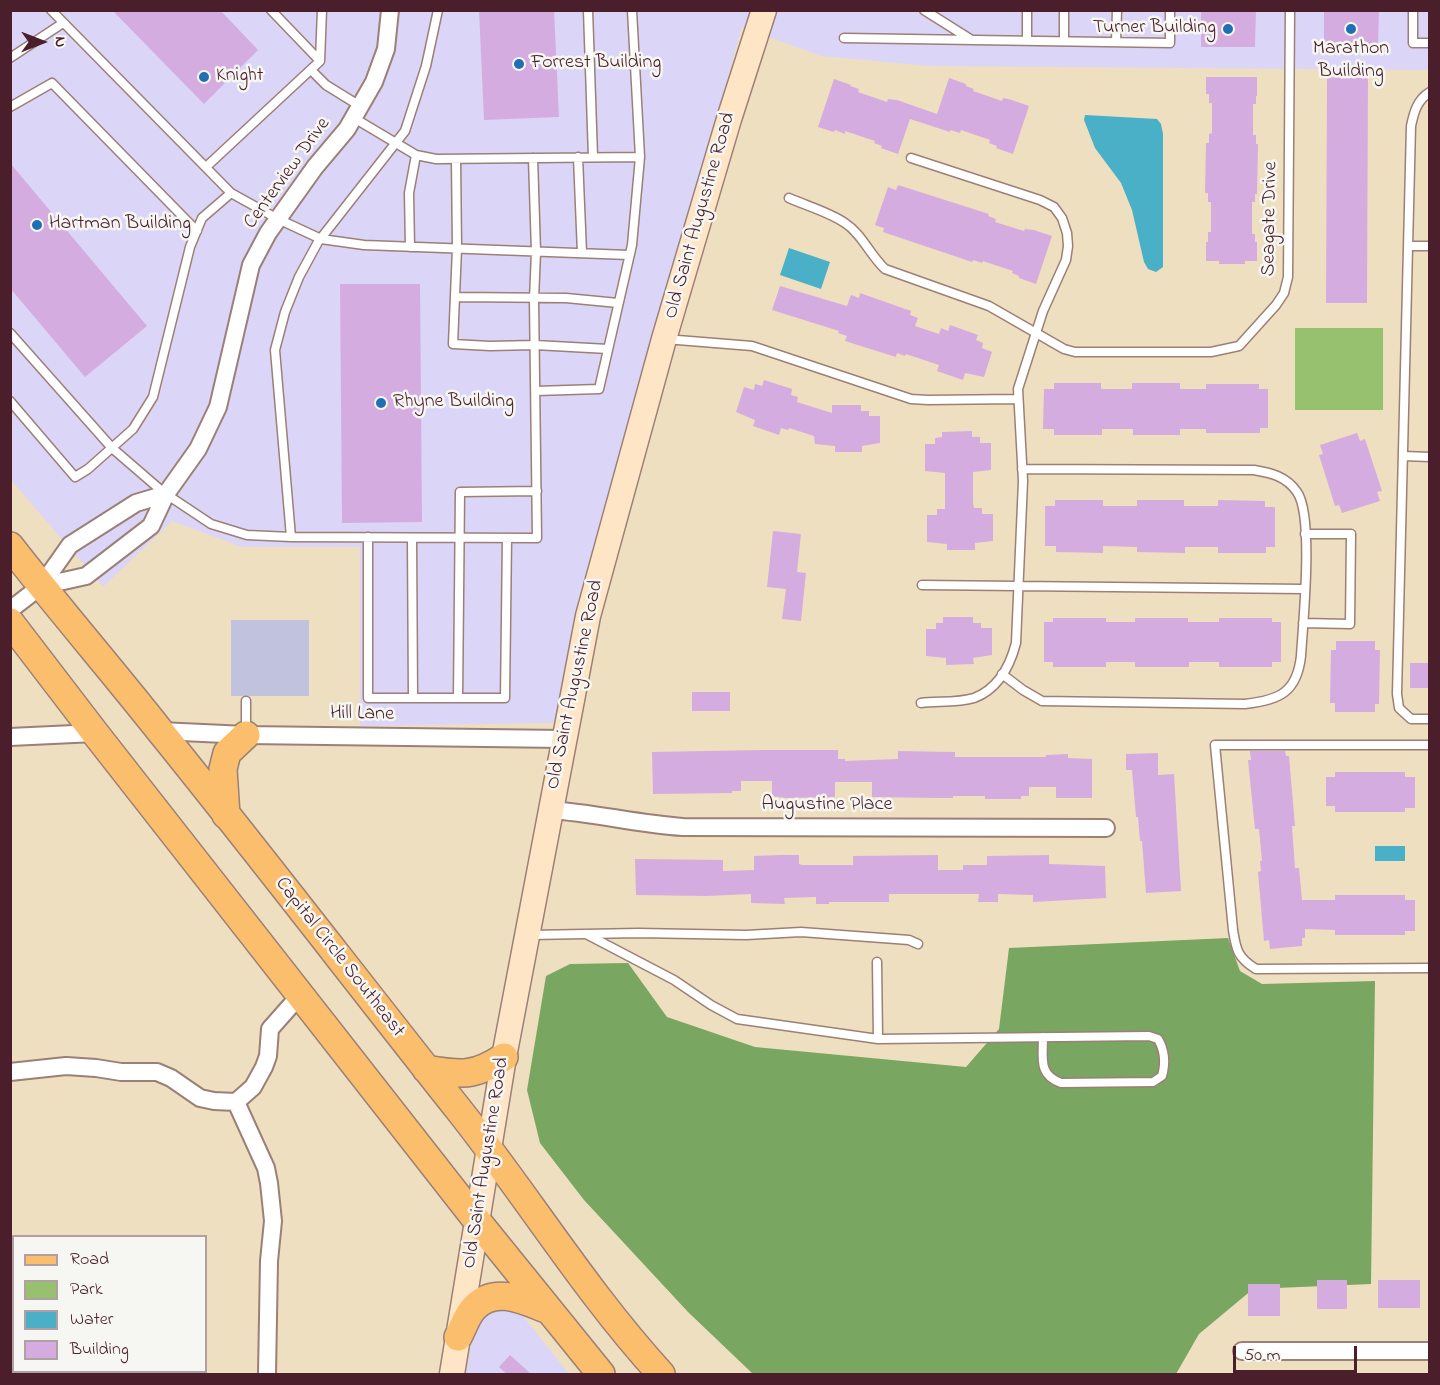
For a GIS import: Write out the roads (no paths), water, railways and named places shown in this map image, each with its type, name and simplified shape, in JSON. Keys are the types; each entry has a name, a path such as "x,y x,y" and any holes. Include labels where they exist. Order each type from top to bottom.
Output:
{"main road":[{"name":"Capital Circle Southeast","path":"10,546 160,731 490,1149 597,1299 635,1346 662,1374"},
{"path":"10,622 94,733 478,1222 601,1374"},
{"path":"226,815 224,769 227,753 246,735"},
{"path":"426,1069 468,1074 487,1068 504,1057"},
{"path":"458,1337 473,1308 493,1297 507,1295 549,1311"}],"street":[{"name":"Centerview Drive","path":"41,586 86,576 151,526 166,494 198,449 218,407 251,265 268,233 315,167 347,129 374,82 386,49 390,10"},
{"name":"Old Saint Augustine Road","path":"452,1374 504,1057 588,616 664,339 764,10"},
{"name":"Centerview Drive","path":"10,610 41,586 70,545 136,503 166,494"},
{"name":"Hill Lane","path":"160,731 246,735 564,739"},
{"path":"10,737 94,733"},
{"name":"Augustine Place","path":"550,810 591,813 643,824 683,827 1106,828"},
{"path":"10,1072 66,1066 121,1072 157,1072 171,1078 200,1098 236,1102 253,1087 264,1067 268,1056 270,1029 301,994"},
{"path":"236,1102 253,1144 266,1168 269,1183 273,1221 269,1261 267,1374"},
{"path":"1242,1350 1430,1351"}],"lane":[{"path":"51,10 231,194 321,239 364,245 629,255"},
{"path":"271,10 320,62"},
{"path":"206,166 320,62 322,10"},
{"path":"291,537 275,350 285,312 321,239 405,131 426,66 438,10"},
{"path":"588,10 593,157"},
{"path":"536,391 599,388 629,255 640,157 632,10"},
{"path":"924,10 972,40"},
{"path":"1027,10 1027,40"},
{"path":"1064,10 1064,41"},
{"path":"1116,10 1116,42"},
{"path":"844,38 1170,43 1170,10"},
{"name":"Seagate Drive","path":"789,198 845,223 858,235 885,269 989,306 1064,349 1211,352 1239,346 1276,305 1284,293 1288,277 1290,10"},
{"path":"1413,10 1413,43 1430,43"},
{"path":"10,58 63,22"},
{"path":"311,70 357,112 396,143 416,155 436,159 640,157"},
{"path":"10,107 52,83 197,231"},
{"path":"1430,92 1415,107 1411,126 1397,694 1399,708 1412,719 1430,719"},
{"path":"410,247 409,193 416,155"},
{"path":"10,333 112,448 166,494 211,524 247,535 291,537 537,538 534,299 536,252 533,158"},
{"path":"578,158 582,253"},
{"path":"911,158 1040,200 1054,207 1062,218 1068,246 1066,260 1035,332 1018,389 1022,470 1016,643 1011,664 992,687 974,698 921,703"},
{"path":"456,159 457,248 453,344 608,349"},
{"path":"10,401 75,477 88,469 133,429 153,397 183,273 202,218 231,194"},
{"path":"1408,246 1430,246"},
{"path":"455,297 566,298 618,303"},
{"path":"664,339 752,346 911,399 1018,399"},
{"path":"1403,456 1430,457"},
{"path":"1002,675 1042,700 1245,704 1262,702 1280,696 1292,687 1299,672 1303,623 1305,513 1298,493 1286,479 1274,473 1254,470 1022,470"},
{"path":"458,698 459,492 537,491"},
{"path":"1303,623 1350,624 1351,534 1305,534"},
{"path":"368,537 368,698 505,698 507,538"},
{"path":"412,538 413,698"},
{"path":"922,585 1304,589"},
{"path":"246,700 246,735"},
{"path":"1430,745 1215,745 1233,930 1236,948 1243,962 1256,969 1430,968"},
{"path":"527,935 746,935 801,932 909,940 918,944"},
{"path":"586,934 674,980 737,1019 878,1040 1043,1037 1149,1036 1158,1039 1164,1050 1162,1076 1153,1082 1061,1083 1051,1079 1043,1069 1043,1037"},
{"path":"877,962 878,1040"}],"water":[{"path":"1085,115 1157,119 1161,124 1163,134 1163,267 1156,272 1148,269 1144,262 1132,210 1121,183 1095,148 1084,120"},
{"path":"789,248 830,262 821,289 780,275"},
{"path":"1375,846 1405,846 1405,861 1375,861"}],"place":[{"name":"Turner Building","path":"1228,29"},
{"name":"Marathon Building","path":"1351,29"},
{"name":"Forrest Building","path":"519,64"},
{"name":"Knight","path":"204,77"},
{"name":"Hartman Building","path":"37,225"},
{"name":"Rhyne Building","path":"381,403"}]}
